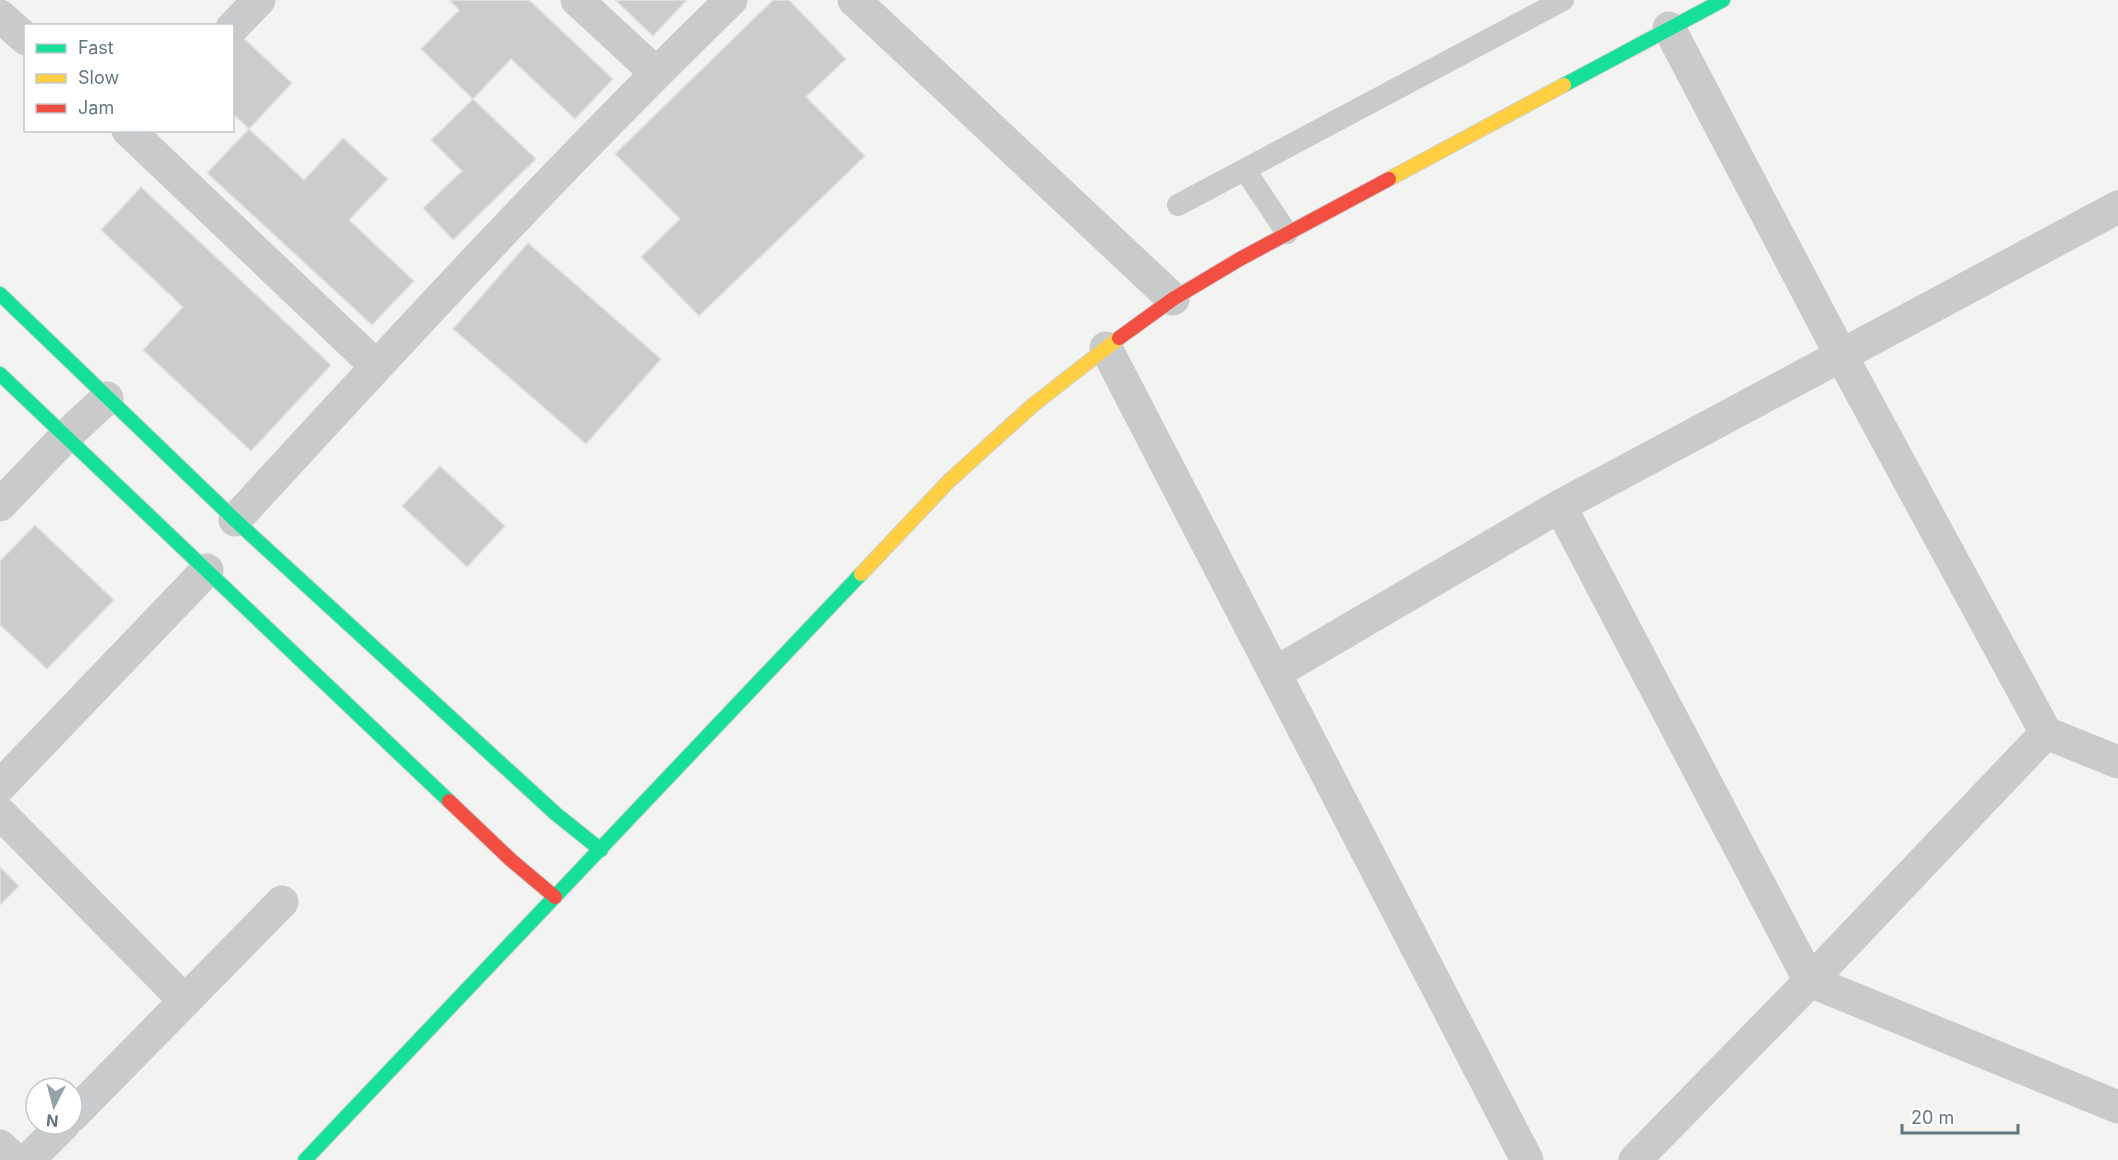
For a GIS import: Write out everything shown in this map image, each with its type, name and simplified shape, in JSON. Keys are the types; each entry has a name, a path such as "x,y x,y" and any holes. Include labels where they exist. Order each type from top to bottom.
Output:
{"street":[{"path":"234,26 259,0"},
{"path":"577,0 656,73"},
{"path":"235,520 376,366 656,73 731,0"},
{"path":"854,0 1173,299"},
{"path":"305,1160 949,481 1033,405 1173,299 1240,259 1723,0"},
{"path":"0,16 24,37"},
{"path":"1669,28 1842,357 2046,733 2118,762"},
{"path":"132,132 376,366"},
{"path":"1275,673 1560,506 1842,357 2118,207"},
{"path":"0,294 235,520 548,806 601,850"},
{"path":"1106,348 1527,1160"},
{"path":"0,374 511,860 555,897"},
{"path":"0,505 65,437 107,398"},
{"path":"1560,506 1810,981 2118,1107"},
{"path":"0,786 207,570"},
{"path":"1635,1160 1810,981 2046,733"},
{"path":"0,813 185,1001"},
{"path":"84,1104 282,902"},
{"path":"28,1160 52,1136"},
{"path":"0,1146 15,1160"}],"lane":[{"path":"1178,205 1563,0"},
{"path":"1245,170 1287,233"}],"building":[{"path":"449,0 529,0 613,79 575,119 511,59 473,99 421,49 459,10"},
{"path":"615,0 687,0 653,36"},
{"path":"773,0 789,0 846,59 806,97 865,156 699,316 641,257 680,219 615,154"},
{"path":"240,35 292,83 249,129 234,115 234,41"},
{"path":"473,99 536,159 453,240 423,208 462,171 431,140"},
{"path":"249,129 304,180 343,138 388,179 349,220 414,281 372,325 207,173"},
{"path":"141,187 331,365 251,451 143,350 183,307 101,230"},
{"path":"528,243 661,359 586,444 453,329"},
{"path":"440,466 505,526 467,567 402,506"},
{"path":"35,525 114,600 47,669 0,625 0,561"},
{"path":"0,867 19,886 0,905"}],"traffic: fast":[{"path":"1564,85 1723,0"},
{"path":"0,294 235,520 556,814 601,850"},
{"path":"0,374 449,801"},
{"path":"305,1160 861,574"}],"traffic: slow":[{"path":"1389,179 1564,85"},
{"path":"861,574 949,481 1033,405 1119,338"}],"traffic: jam":[{"path":"1119,338 1173,299 1240,259 1389,179"},
{"path":"449,801 511,860 555,897"}]}
